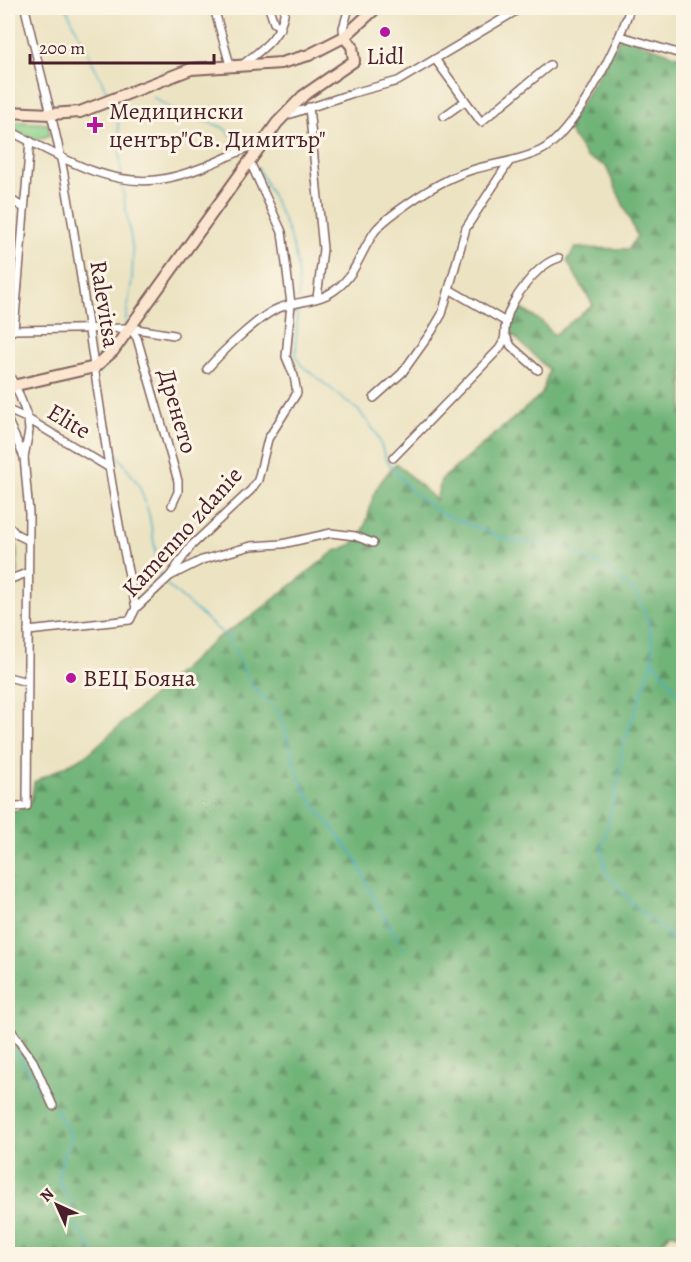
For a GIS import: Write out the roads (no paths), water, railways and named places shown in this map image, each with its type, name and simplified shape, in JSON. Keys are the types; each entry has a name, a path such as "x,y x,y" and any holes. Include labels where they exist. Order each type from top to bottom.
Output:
{"main road":[{"path":"8,112 50,114 80,112 191,69 281,63 309,55 344,37 376,8"},
{"path":"11,386 95,367 113,351 281,119 303,96 354,61 352,46 344,37"}],"street":[{"name":"Ralevitsa","path":"25,8 61,157 95,367 108,467 136,608"},
{"path":"214,8 230,65"},
{"path":"269,8 274,23 281,28"},
{"path":"243,64 266,47 281,28 285,8"},
{"path":"344,37 343,28 349,8"},
{"path":"281,119 309,107 398,81 521,8"},
{"path":"207,369 223,351 266,315 291,304 333,292 351,274 374,232 399,209 446,180 471,170 509,162 540,151 560,137 621,36 630,8"},
{"path":"621,36 684,55"},
{"path":"435,59 481,122 550,65"},
{"path":"444,116 465,101"},
{"path":"309,107 323,249 317,298"},
{"path":"8,130 61,157 121,178 160,180 186,174 264,141"},
{"path":"30,141 11,332 130,328 174,335"},
{"name":"Kamenno zdanie","path":"28,631 128,621 134,615 136,608 170,576 191,546 241,502 255,485 268,439 297,393 294,376 286,357 291,304 282,232 250,162"},
{"path":"374,398 389,387 422,348 442,314 466,228 509,162"},
{"path":"8,198 24,208"},
{"path":"538,370 511,346 507,336 506,322 530,279 548,262 559,258"},
{"path":"449,289 506,322"},
{"name":"Дренето","path":"130,328 137,338 178,481 178,492 172,506"},
{"path":"393,458 499,349 507,336"},
{"path":"8,372 11,386 28,419 29,431 24,457 30,513 27,573 27,806 8,808"},
{"name":"Elite","path":"8,410 28,419 108,467"},
{"path":"8,421 24,457"},
{"path":"8,525 16,534 28,540"},
{"path":"170,576 202,560 251,546 282,544 339,533 373,543"},
{"path":"8,580 27,573"},
{"path":"8,677 27,682"},
{"path":"8,1026 33,1061 53,1107"}],"waterway":[{"path":"66,8 109,96"},
{"path":"153,97 174,111 222,127 239,141"},
{"path":"112,104 118,121 121,175"},
{"path":"258,168 281,215 293,247 299,281 298,299"},
{"path":"121,180 133,252 132,281 125,324"},
{"path":"297,306 296,356 301,365 359,411 377,434 386,460 411,491 440,513 511,541 561,546 605,567 634,591 649,625 653,645 652,663 623,746 619,778 602,850 606,873 637,909 663,929 684,954"},
{"path":"99,374 102,368"},
{"path":"106,423 110,444 139,485 149,514 160,577"},
{"path":"167,585 229,639 251,685 280,713 297,772 307,795 357,860 369,889 404,950"},
{"path":"654,661 684,702"},
{"path":"684,773 684,785"},
{"path":"8,1044 19,1056 44,1095"},
{"path":"55,1108 72,1137 63,1155 58,1180 71,1203 73,1225 84,1236 94,1254"}],"place":[{"name":"Lidl","path":"385,32"},
{"name":"Медицински център\"Св. Димитър\"","path":"95,125"},
{"name":"ВЕЦ Бояна","path":"71,678"}]}
